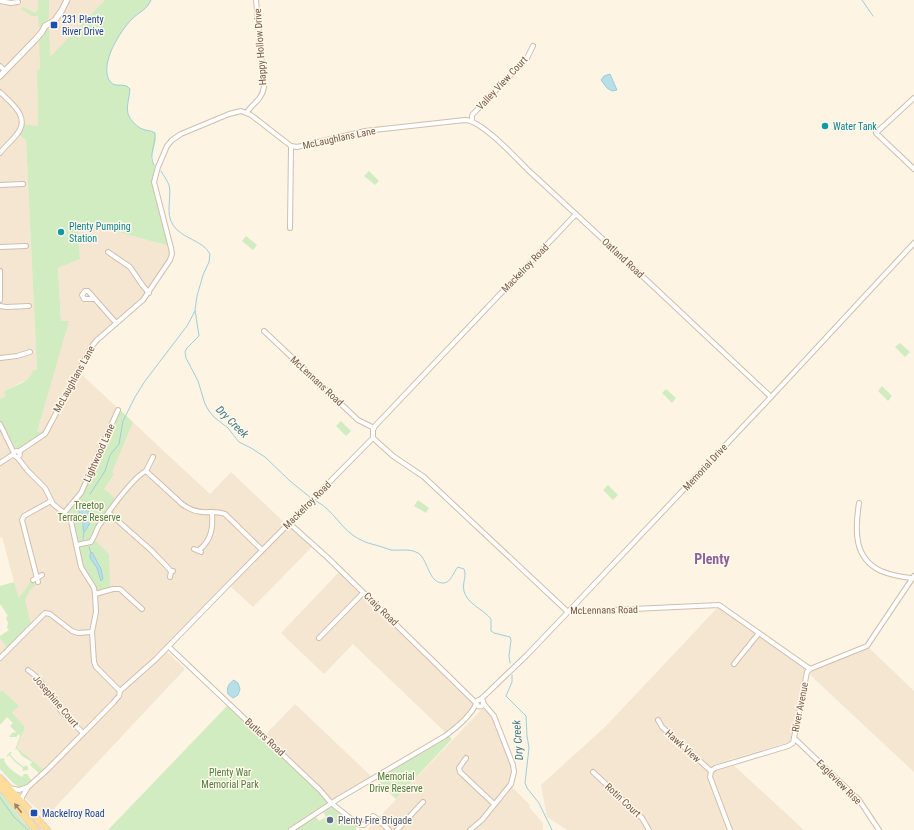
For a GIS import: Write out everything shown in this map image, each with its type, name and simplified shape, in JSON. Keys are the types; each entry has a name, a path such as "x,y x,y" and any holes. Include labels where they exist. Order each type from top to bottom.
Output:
{"main road":[{"path":"0,778 47,830"},
{"path":"0,786 36,830"}],"street":[{"path":"0,76 35,40 44,34 46,28 54,21 67,0"},
{"name":"Happy Hollow Drive","path":"247,112 261,97 264,87 256,0"},
{"path":"0,1 11,3 18,2"},
{"name":"Valley View Court","path":"472,121 473,114 527,58 532,46"},
{"path":"0,66 5,71"},
{"path":"0,79 5,71"},
{"path":"0,92 19,111 22,125 18,133 0,153"},
{"path":"914,98 876,133 914,169"},
{"name":"McLaughlans Lane","path":"17,454 46,432 92,346 143,300 168,264 172,254 171,248 154,182 155,173 167,146 172,140 222,116 241,111 247,112 291,146 302,147 365,131 465,120 472,121"},
{"name":"Oatland Road","path":"472,121 486,130 771,397"},
{"path":"290,228 291,146"},
{"path":"0,185 23,184"},
{"name":"Mackelroy Road","path":"374,428 576,214"},
{"name":"Memorial Drive","path":"291,830 331,803 445,736 458,726 771,397 914,243"},
{"path":"0,246 26,246"},
{"path":"108,252 130,267 149,293"},
{"path":"0,271 0,300"},
{"path":"94,298 116,323"},
{"path":"0,306 28,306"},
{"name":"McLennans Road","path":"264,331 358,420 374,428"},
{"path":"0,358 17,356 30,352"},
{"name":"Lightwood Lane","path":"64,513 81,493 118,410"},
{"path":"0,424 28,471 45,488 55,506 71,521 81,567 94,588 96,612 92,632 95,665 120,691"},
{"path":"373,438 374,428"},
{"name":"Mackelroy Road","path":"21,802 22,797 28,787 117,699 120,691 169,647 262,550 373,438"},
{"name":"McLennans Road","path":"373,438 393,456 424,477 568,612 719,605 810,668"},
{"path":"0,463 17,454"},
{"path":"76,545 91,542 98,527 128,488 142,473 146,471 153,457"},
{"path":"146,471 185,506 197,511 221,512 225,514 262,550"},
{"path":"42,575 36,580 22,520 24,516 51,501"},
{"path":"859,503 856,522 857,538 860,550 873,566 881,571 891,575 913,577"},
{"path":"109,512 172,571 170,577"},
{"path":"198,551 207,542 211,534 212,512"},
{"name":"Craig Road","path":"289,523 328,558 471,697 492,714 513,764 514,772 511,784 494,804"},
{"name":"River Avenue","path":"711,772 715,768 788,746 793,743 807,672 810,668 867,646 913,577"},
{"path":"95,594 113,589 120,589 142,609"},
{"path":"319,638 363,593"},
{"path":"0,658 45,613 50,614 75,632 92,632"},
{"path":"734,664 759,633"},
{"name":"Butlers Road","path":"169,647 320,790 331,803 361,826 373,816 390,830"},
{"name":"Josephine Court","path":"28,670 38,678 62,712 83,733"},
{"name":"Hawk View","path":"658,720 662,727 711,772"},
{"name":"Eagleview Rise","path":"794,738 859,800 879,830"},
{"path":"466,758 459,768 460,772 494,804 479,823 470,830"},
{"name":"Rotin Court","path":"594,772 642,818 649,830"},
{"path":"711,772 710,777 730,830"},
{"path":"9,788 19,790 28,787"},
{"path":"397,830 423,802"}],"shaded area":[{"path":"0,0 105,0 37,71 38,126 24,124 19,135 26,140 37,370 28,379 4,391 7,396 0,399"},
{"path":"78,220 170,246 170,254 169,259 145,296 92,343 45,430 37,432 68,322 61,321 58,268 80,259"},
{"path":"79,372 210,494 231,472 286,524 151,662 122,688 119,687 117,690 117,696 44,770 17,748 25,727 11,713 19,706 2,690 0,692 0,638 11,631 26,626 2,537 0,538 0,466 10,460 20,458 29,446 43,438"},
{"path":"0,420 16,448 19,450 14,451 0,461"},
{"path":"288,526 292,527 313,546 253,607 229,585"},
{"path":"340,571 474,703 473,707 446,733 353,644 324,674 281,633"},
{"path":"718,607 806,668 790,742 728,760 804,830 567,830 547,817 541,785 606,726"},
{"path":"867,646 914,691 914,772 807,672"},
{"path":"166,651 185,669 46,817 24,797 26,793 121,697 124,691"},
{"path":"295,704 372,777 334,799 330,799 265,735"},
{"path":"483,708 492,718 510,763 512,774 509,784 530,805 529,807 543,823 543,830 367,830"}],"green space":[{"path":"38,0 49,0 49,18 39,28 38,16 32,16 21,9 23,7 35,13 38,10"},
{"path":"105,0 151,0 145,9 127,24 117,39 109,56 107,73 111,83 125,85 130,89 128,115 134,123 144,130 155,133 156,140 151,160 156,167 153,179 170,246 78,221 80,259 58,268 61,321 69,321 37,432 45,430 43,434 18,449 0,420 0,399 6,396 4,391 26,381 32,374 33,370 37,370 26,140 19,135 24,124 38,126 37,71 40,68 39,38 44,35 47,29 49,29 50,57"},
{"path":"369,171 379,181 375,185 364,176"},
{"path":"246,236 257,245 253,250 242,241"},
{"path":"900,343 910,352 905,357 895,347"},
{"path":"882,386 892,396 888,401 878,391"},
{"path":"666,389 676,398 672,403 662,393"},
{"name":"Treetop Terrace Reserve","path":"120,410 133,422 112,472 114,474 104,489 117,500 91,540 80,542 77,539 73,520 68,511 80,496"},
{"path":"341,421 351,431 346,436 336,426"},
{"path":"608,485 618,495 613,500 603,490"},
{"path":"418,500 429,508 426,513 414,506"},
{"path":"94,539 109,554 110,589 97,590 83,568 79,549"},
{"path":"32,580 38,583 30,590 25,600 31,625 8,649 0,638 0,636 9,630 7,628 8,623 6,617 8,616 0,605 0,586 14,582 19,598"},
{"path":"2,690 19,706 12,713 25,727 17,748 44,770 40,774 30,765 32,762 22,756 17,749 15,750 20,736 19,734 16,737 9,737 13,732 16,732 10,726 13,723 7,717 0,725 0,692"},
{"name":"Plenty War Memorial Park","path":"228,705 313,785 327,801 326,805 289,830 108,830"},
{"name":"Memorial Drive Reserve","path":"449,736 452,739 396,799 375,779"},
{"path":"10,752 12,752 10,754 16,761 24,767 26,765 28,767 28,770 22,771 23,768 9,755 7,757"},
{"path":"3,758 12,770 22,777 24,774 27,774 32,781 26,786 20,788 13,783 0,769 0,759"},
{"path":"0,792 22,820 32,830 0,830"},
{"path":"330,806 356,825 356,830 294,830 315,816 319,821 326,817 323,811"}],"water":[{"path":"610,74 617,90 612,91 607,88 601,80 604,76"},
{"path":"85,504 89,512 90,521 84,532 83,520 79,511"},
{"path":"92,552 101,569 103,579 101,581 97,568 90,558 90,554"},
{"path":"234,680 238,683 240,689 238,695 233,698 228,694 227,690 229,684"}],"waterway":[{"name":"Dry Creek","path":"151,0 145,9 127,24 117,39 109,56 107,73 111,83 125,86 130,89 128,115 134,123 144,130 155,133 152,154 152,161 154,165"},
{"path":"862,0 873,16"},
{"name":"Dry Creek","path":"161,171 169,185 169,216 173,225 177,230 207,249 210,254 209,262 203,275 197,296 195,310 199,336 185,352 186,358 198,381 205,404 214,417 228,428 239,442 265,457 290,481 311,498"},
{"name":"Dry Creek","path":"90,494 105,471 110,455 119,444 123,421 135,397 145,381 187,326 195,311"},
{"name":"Dry Creek","path":"316,501 328,509 347,531 362,540 391,550 408,550 418,553 437,582 448,582 458,567 464,569 464,591 468,599 491,619 491,631 510,637 510,663"},
{"name":"Dry Creek","path":"83,539 84,532"},
{"name":"Dry Creek","path":"89,547 91,553"},
{"name":"Dry Creek","path":"512,675 512,682 506,696 526,716 529,748 525,783 527,788 539,803 552,830"},
{"path":"1,799 14,817 28,830"}],"place":[{"name":"231 Plenty River Drive","path":"54,25"},
{"name":"Water Tank","path":"825,126"},
{"name":"Plenty Pumping Station","path":"61,232"},
{"name":"Mackelroy Road","path":"34,813"},
{"name":"Plenty Fire Brigade","path":"330,820"}],"district":[{"name":"Plenty","path":"712,559"}]}
